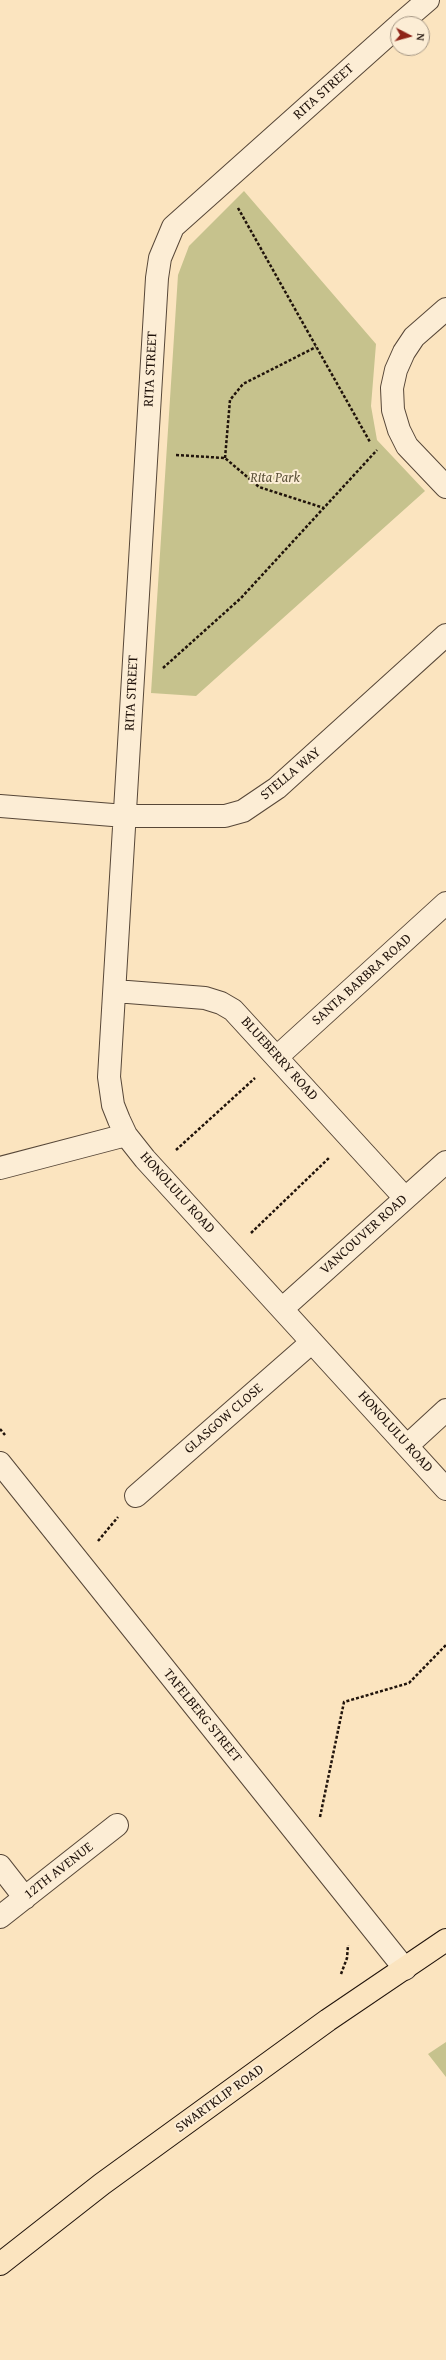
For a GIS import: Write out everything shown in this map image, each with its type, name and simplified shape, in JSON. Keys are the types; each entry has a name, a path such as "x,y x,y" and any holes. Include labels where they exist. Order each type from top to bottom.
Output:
{"main road":[{"name":"SWARTKLIP ROAD","path":"0,2264 102,2184 328,2020 446,1940"}],"street":[{"path":"409,16 428,0"},
{"name":"RITA STREET","path":"125,816 157,278 160,258 173,227 390,33"},
{"path":"446,309 414,337 404,352 396,370 392,388 393,410 399,430 407,446 446,487"},
{"name":"STELLA WAY","path":"0,806 125,816 218,816 243,811 277,788 446,635"},
{"name":"HONOLULU ROAD","path":"125,816 109,1077 113,1105 126,1135 154,1169 408,1445 446,1489"},
{"name":"SANTA BARBRA ROAD","path":"277,1057 446,904"},
{"name":"BLUEBERRY ROAD","path":"114,991 187,996 221,1003 238,1014 405,1198"},
{"path":"0,1168 126,1135"},
{"name":"VANCOUVER ROAD","path":"282,1308 446,1162"},
{"name":"GLASGOW CLOSE","path":"136,1496 312,1342"},
{"path":"408,1445 446,1410"},
{"name":"TAFELBERG STREET","path":"0,1463 405,1969"},
{"name":"12TH AVENUE","path":"0,1917 118,1825"},
{"path":"0,1866 25,1898"}],"path":[{"path":"235,203 376,451"},
{"path":"225,458 230,400 243,384 316,347"},
{"path":"161,669 241,598 380,447"},
{"path":"171,454 225,458 259,487 324,508"},
{"path":"154,1169 277,1057"},
{"path":"231,1253 350,1137"},
{"path":"95,1544 136,1496"},
{"path":"319,1823 344,1702 409,1683 446,1645"}],"green space":[{"name":"Rita Park","path":"244,191 376,344 371,406 377,440 425,491 196,696 151,693 178,275 189,246"},
{"path":"446,2042 446,2077 428,2054"}]}
